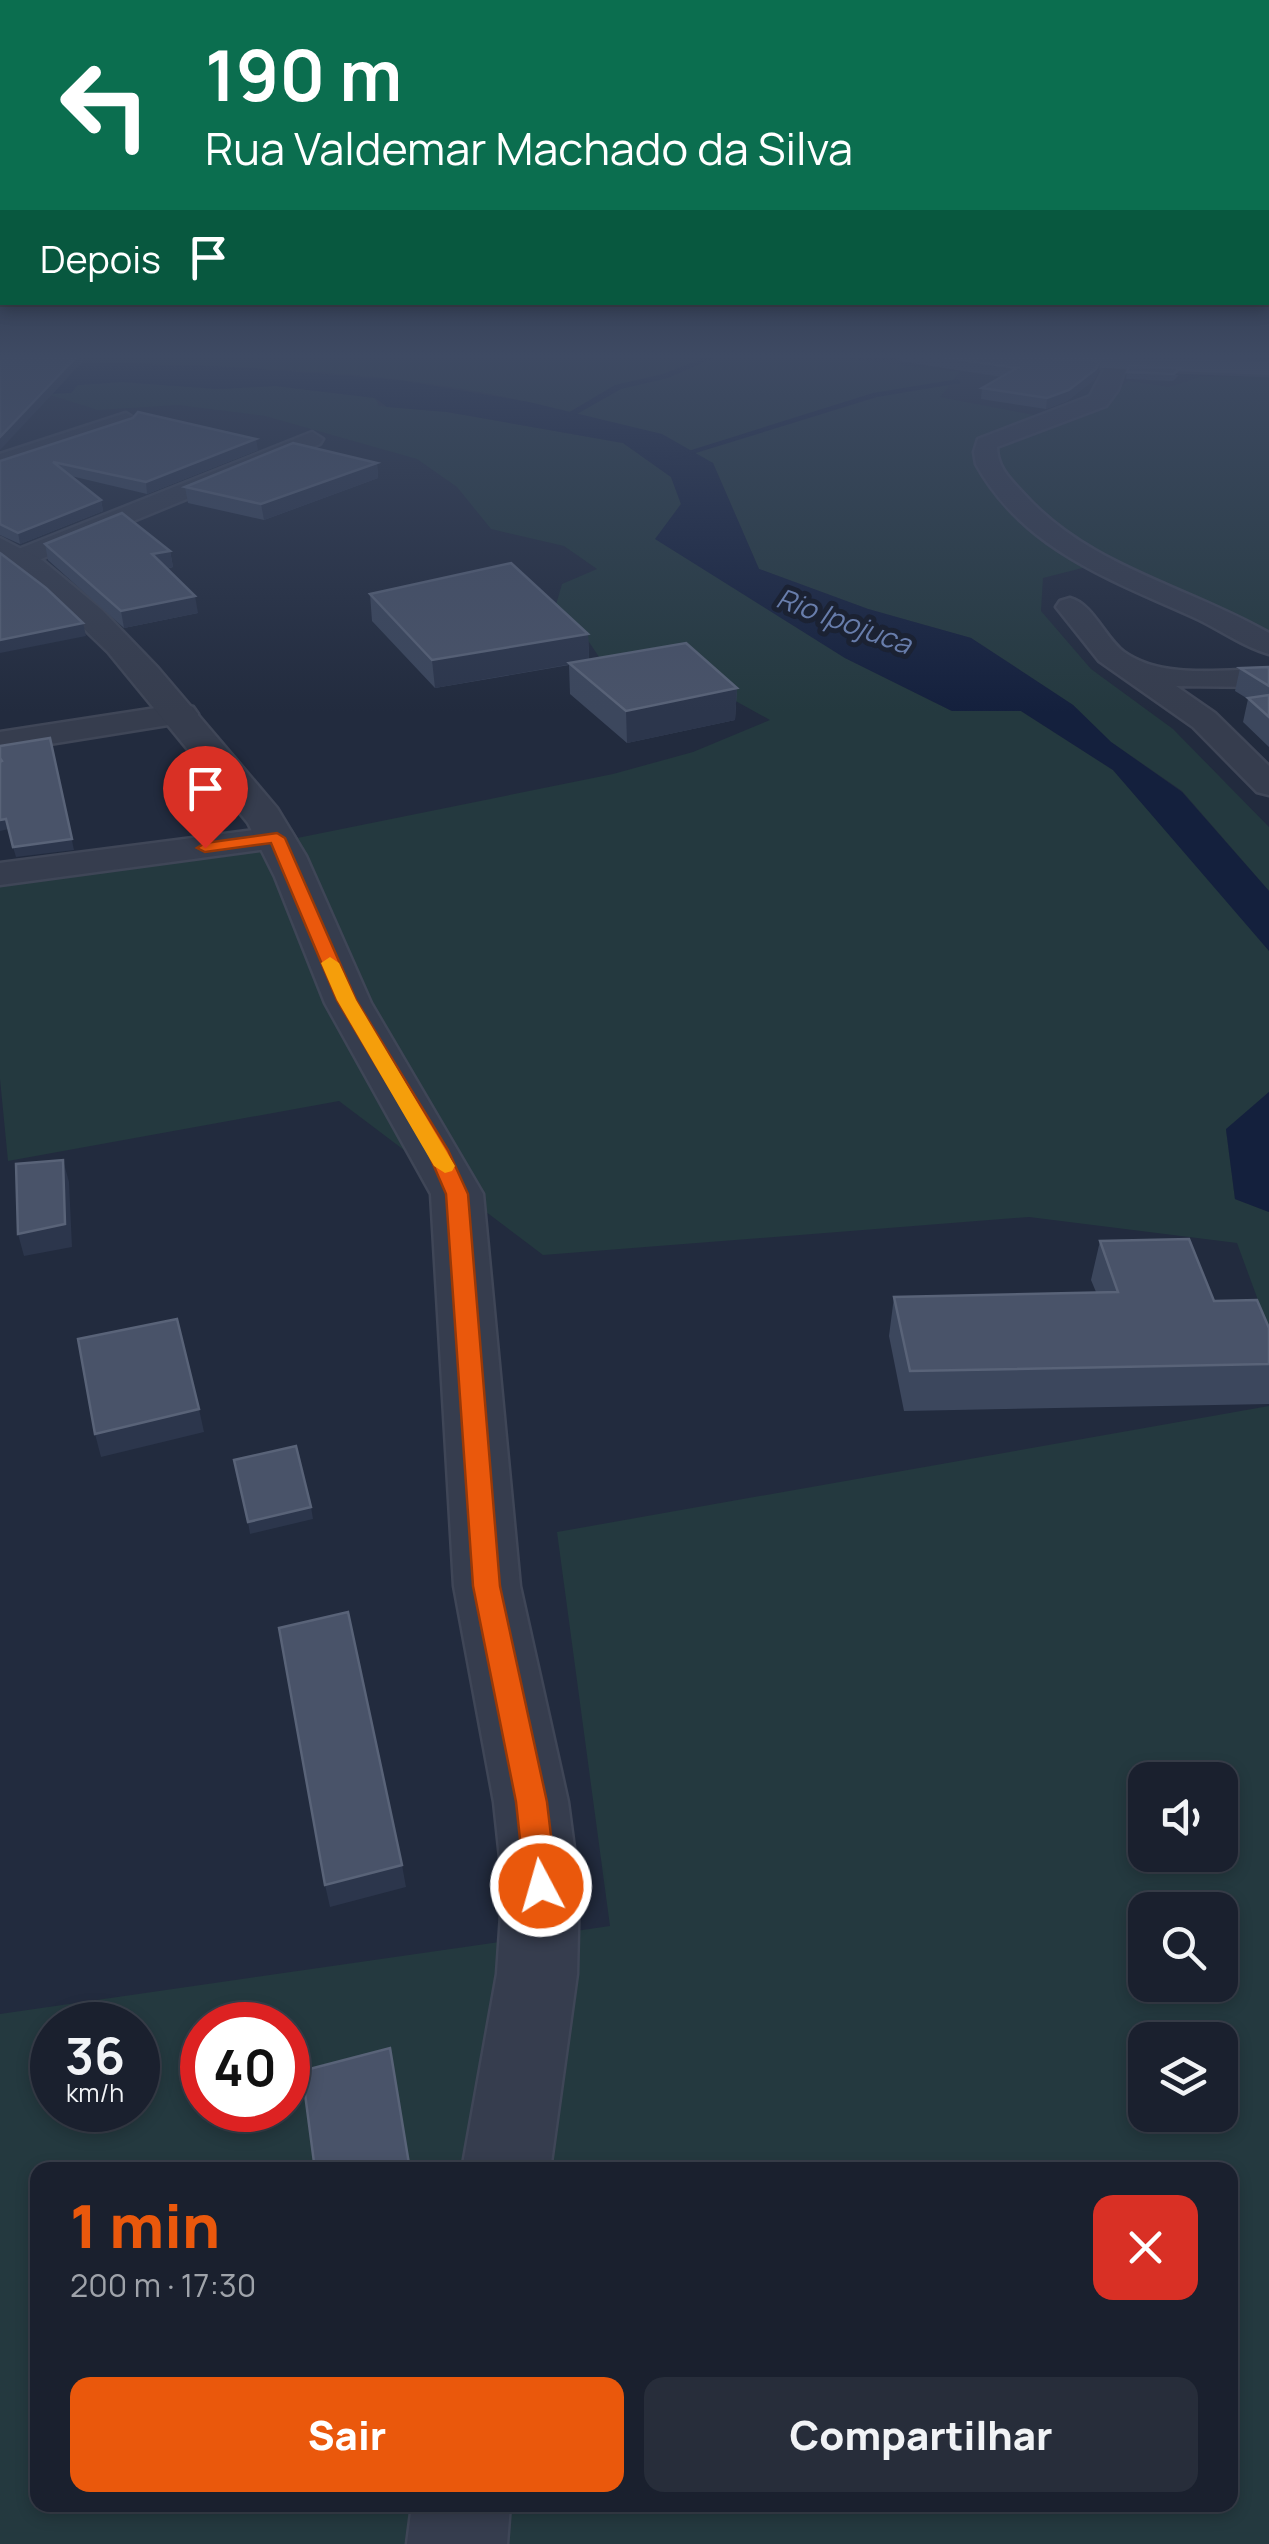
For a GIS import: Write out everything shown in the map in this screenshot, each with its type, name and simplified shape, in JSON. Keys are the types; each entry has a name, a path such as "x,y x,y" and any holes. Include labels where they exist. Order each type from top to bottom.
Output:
{"street":[{"path":"10,552 217,475"},
{"path":"993,475 1057,544 1156,592 1240,626 1269,646"},
{"path":"10,552 84,610 182,714 254,803 277,838 346,1000 438,1150 457,1194 486,1586 532,1802 541,1886 537,1974 507,2162"},
{"path":"1070,607 1112,658 1204,720 1269,784"},
{"path":"1130,670 1163,675 1269,678"},
{"path":"0,742 182,714"},
{"path":"0,874 277,838"},
{"path":"457,2544 460,2512"}],"green space":[{"path":"439,475 668,475 681,504 656,539 845,658 952,711 1021,711 1113,770 1269,948 1269,1092 1226,1130 1235,1199 1269,1212 1269,1330 1237,1243 1029,1217 543,1255 339,1101 8,1161 0,1079 0,882 248,848 613,774 693,752 770,720 676,668 611,675 577,624 555,608 562,584 597,569 564,546 491,529 457,487"},
{"path":"718,475 1269,475 1269,633 1106,562 1043,578 1041,611 1091,669 1173,729 1269,827 1269,891 1182,791 1111,742 1073,705 971,638 868,609 759,569"},
{"path":"1269,1406 1269,2544 0,2544 0,2014 30,2010 30,2132 160,2132 160,2002 83,2002 610,1926 557,1532"}],"water":[{"name":"Rio Ipojuca","path":"668,475 718,475 759,569 868,609 971,638 1073,705 1111,742 1182,792 1269,891 1269,951 1113,770 1021,711 952,711 845,658 655,539 681,504"},
{"path":"1269,1092 1269,1212 1235,1199 1226,1129"}],"building":[{"path":"0,475 69,475 101,500 18,533 0,524"},
{"path":"112,475 165,475 146,482"},
{"path":"215,475 344,475 261,504 185,487"},
{"path":"122,513 170,551 152,554 195,596 121,611 45,544"},
{"path":"0,553 46,588 83,623 0,640"},
{"path":"511,563 588,634 432,660 370,594"},
{"path":"686,643 737,688 626,711 569,663"},
{"path":"1269,667 1269,686 1240,668"},
{"path":"1269,695 1269,717 1248,698"},
{"path":"50,738 72,839 13,847 6,819 0,820 0,746"},
{"path":"63,1160 65,1224 18,1234 16,1164"},
{"path":"1189,1239 1214,1301 1257,1300 1269,1328 1269,1364 910,1371 894,1297 1118,1292 1100,1241"},
{"path":"177,1319 199,1409 95,1434 78,1339"},
{"path":"296,1446 311,1507 248,1522 234,1460"},
{"path":"348,1612 402,1865 325,1885 279,1628"},
{"path":"390,2048 409,2162 314,2162 310,2069"}],"slow traffic":[{"path":"330,963 346,1000 445,1166"}],"route":[{"path":"205,848 277,838 346,1000 438,1150 457,1194 486,1586 532,1802 541,1886"}]}
